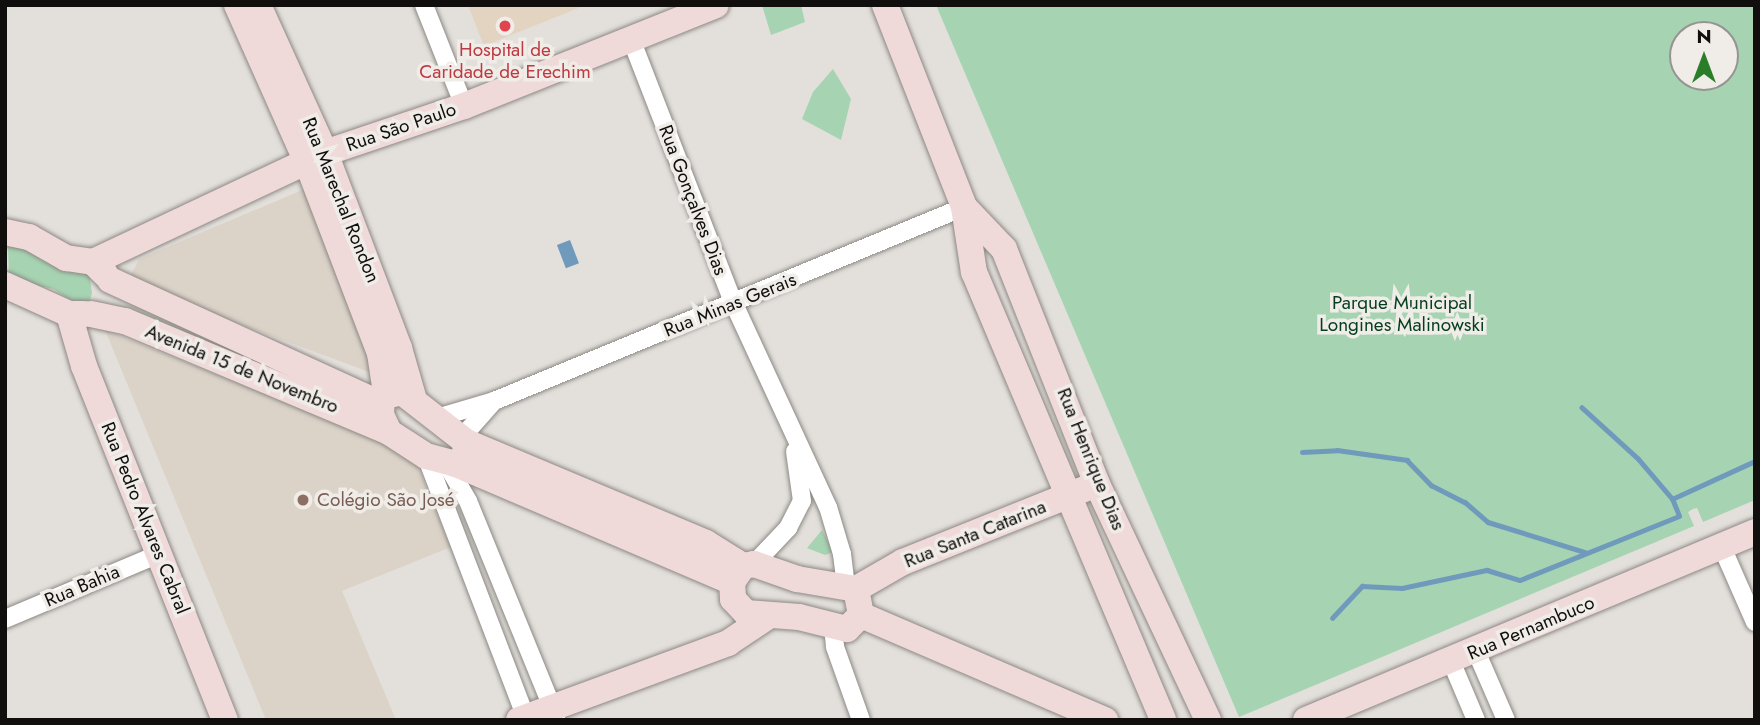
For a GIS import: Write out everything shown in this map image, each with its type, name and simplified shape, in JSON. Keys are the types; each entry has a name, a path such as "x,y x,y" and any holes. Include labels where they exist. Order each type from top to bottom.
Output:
{"street":[{"name":"Rua Marechal Rondon","path":"237,5 316,158 399,348 414,400"},
{"name":"Rua Marechal Rondon","path":"258,5 316,158 380,353 383,399"},
{"path":"424,5 464,106"},
{"name":"Rua São Paulo","path":"101,271 316,158 464,106 716,5"},
{"name":"Rua Henrique Dias","path":"885,5 964,206 974,272 1163,720"},
{"name":"Rua Gonçalves Dias","path":"631,39 734,304 792,438 828,507 854,597"},
{"name":"Rua Henrique Dias","path":"964,206 1004,249 1097,484 1208,720"},
{"name":"Rua Minas Gerais","path":"433,419 494,401 734,304 964,206"},
{"name":"Avenida 15 de Novembro","path":"7,224 66,258 101,271 383,399 402,392 433,419 451,452 659,552 741,578 797,579 854,597 1105,720"},
{"path":"80,314 102,307 101,271"},
{"name":"Avenida 15 de Novembro","path":"5,285 80,314 125,321 389,432 670,527 741,578 746,612 767,617 799,617 833,627"},
{"name":"Rua Pedro Alvares Cabral","path":"80,314 159,554 225,720"},
{"path":"383,399 389,432"},
{"name":"Rua Minas Gerais","path":"451,452 494,401"},
{"name":"Rua Gonçalves Dias","path":"741,578 788,528 802,501 792,438"},
{"path":"451,452 468,501 554,713"},
{"path":"451,452 500,650 524,719 554,713 701,649 728,643 767,617"},
{"name":"Rua Santa Catarina","path":"854,597 903,562 1097,484"},
{"path":"659,552 670,527"},
{"name":"Rua Pernambuco","path":"1306,720 1722,547 1752,540"},
{"path":"1722,547 1755,622"},
{"name":"Rua Bahia","path":"5,619 159,554"},
{"path":"701,649 727,616 741,578"},
{"path":"854,597 847,629 833,627 835,647 861,720"},
{"path":"500,650 524,640"},
{"path":"1476,651 1506,720"},
{"path":"1451,661 1476,720"}],"shaded area":[{"name":"Hospital de Caridade de Erechim","path":"468,5 586,5 484,46"},
{"path":"307,188 381,363 372,373 147,290 130,277 139,259"},
{"name":"Colégio São José","path":"105,330 412,453 451,547 342,591 396,720 266,720"}],"green space":[{"path":"762,5 801,5 805,22 771,35"},
{"name":"Parque Municipal Longines Malinowski","path":"936,5 1755,5 1755,500 1703,522 1697,508 1693,509 1688,512 1694,526 1239,717"},
{"path":"833,69 851,99 841,140 802,119 813,92"},
{"path":"8,247 26,247 89,272 92,293 87,311 53,289 9,279"},
{"path":"822,530 833,552 825,555 807,548"}],"water":[{"path":"570,240 579,263 566,268 557,245"}],"waterway":[{"path":"1332,618 1362,586 1402,588 1487,570 1520,580 1679,516 1672,499 1638,459 1582,408"},
{"path":"1302,452 1337,450 1407,460 1431,485 1465,502 1488,522 1585,552"},
{"path":"1672,499 1755,461"}],"place":[{"name":"Hospital de Caridade de Erechim","path":"505,26"},
{"name":"Colégio São José","path":"303,500"}]}
